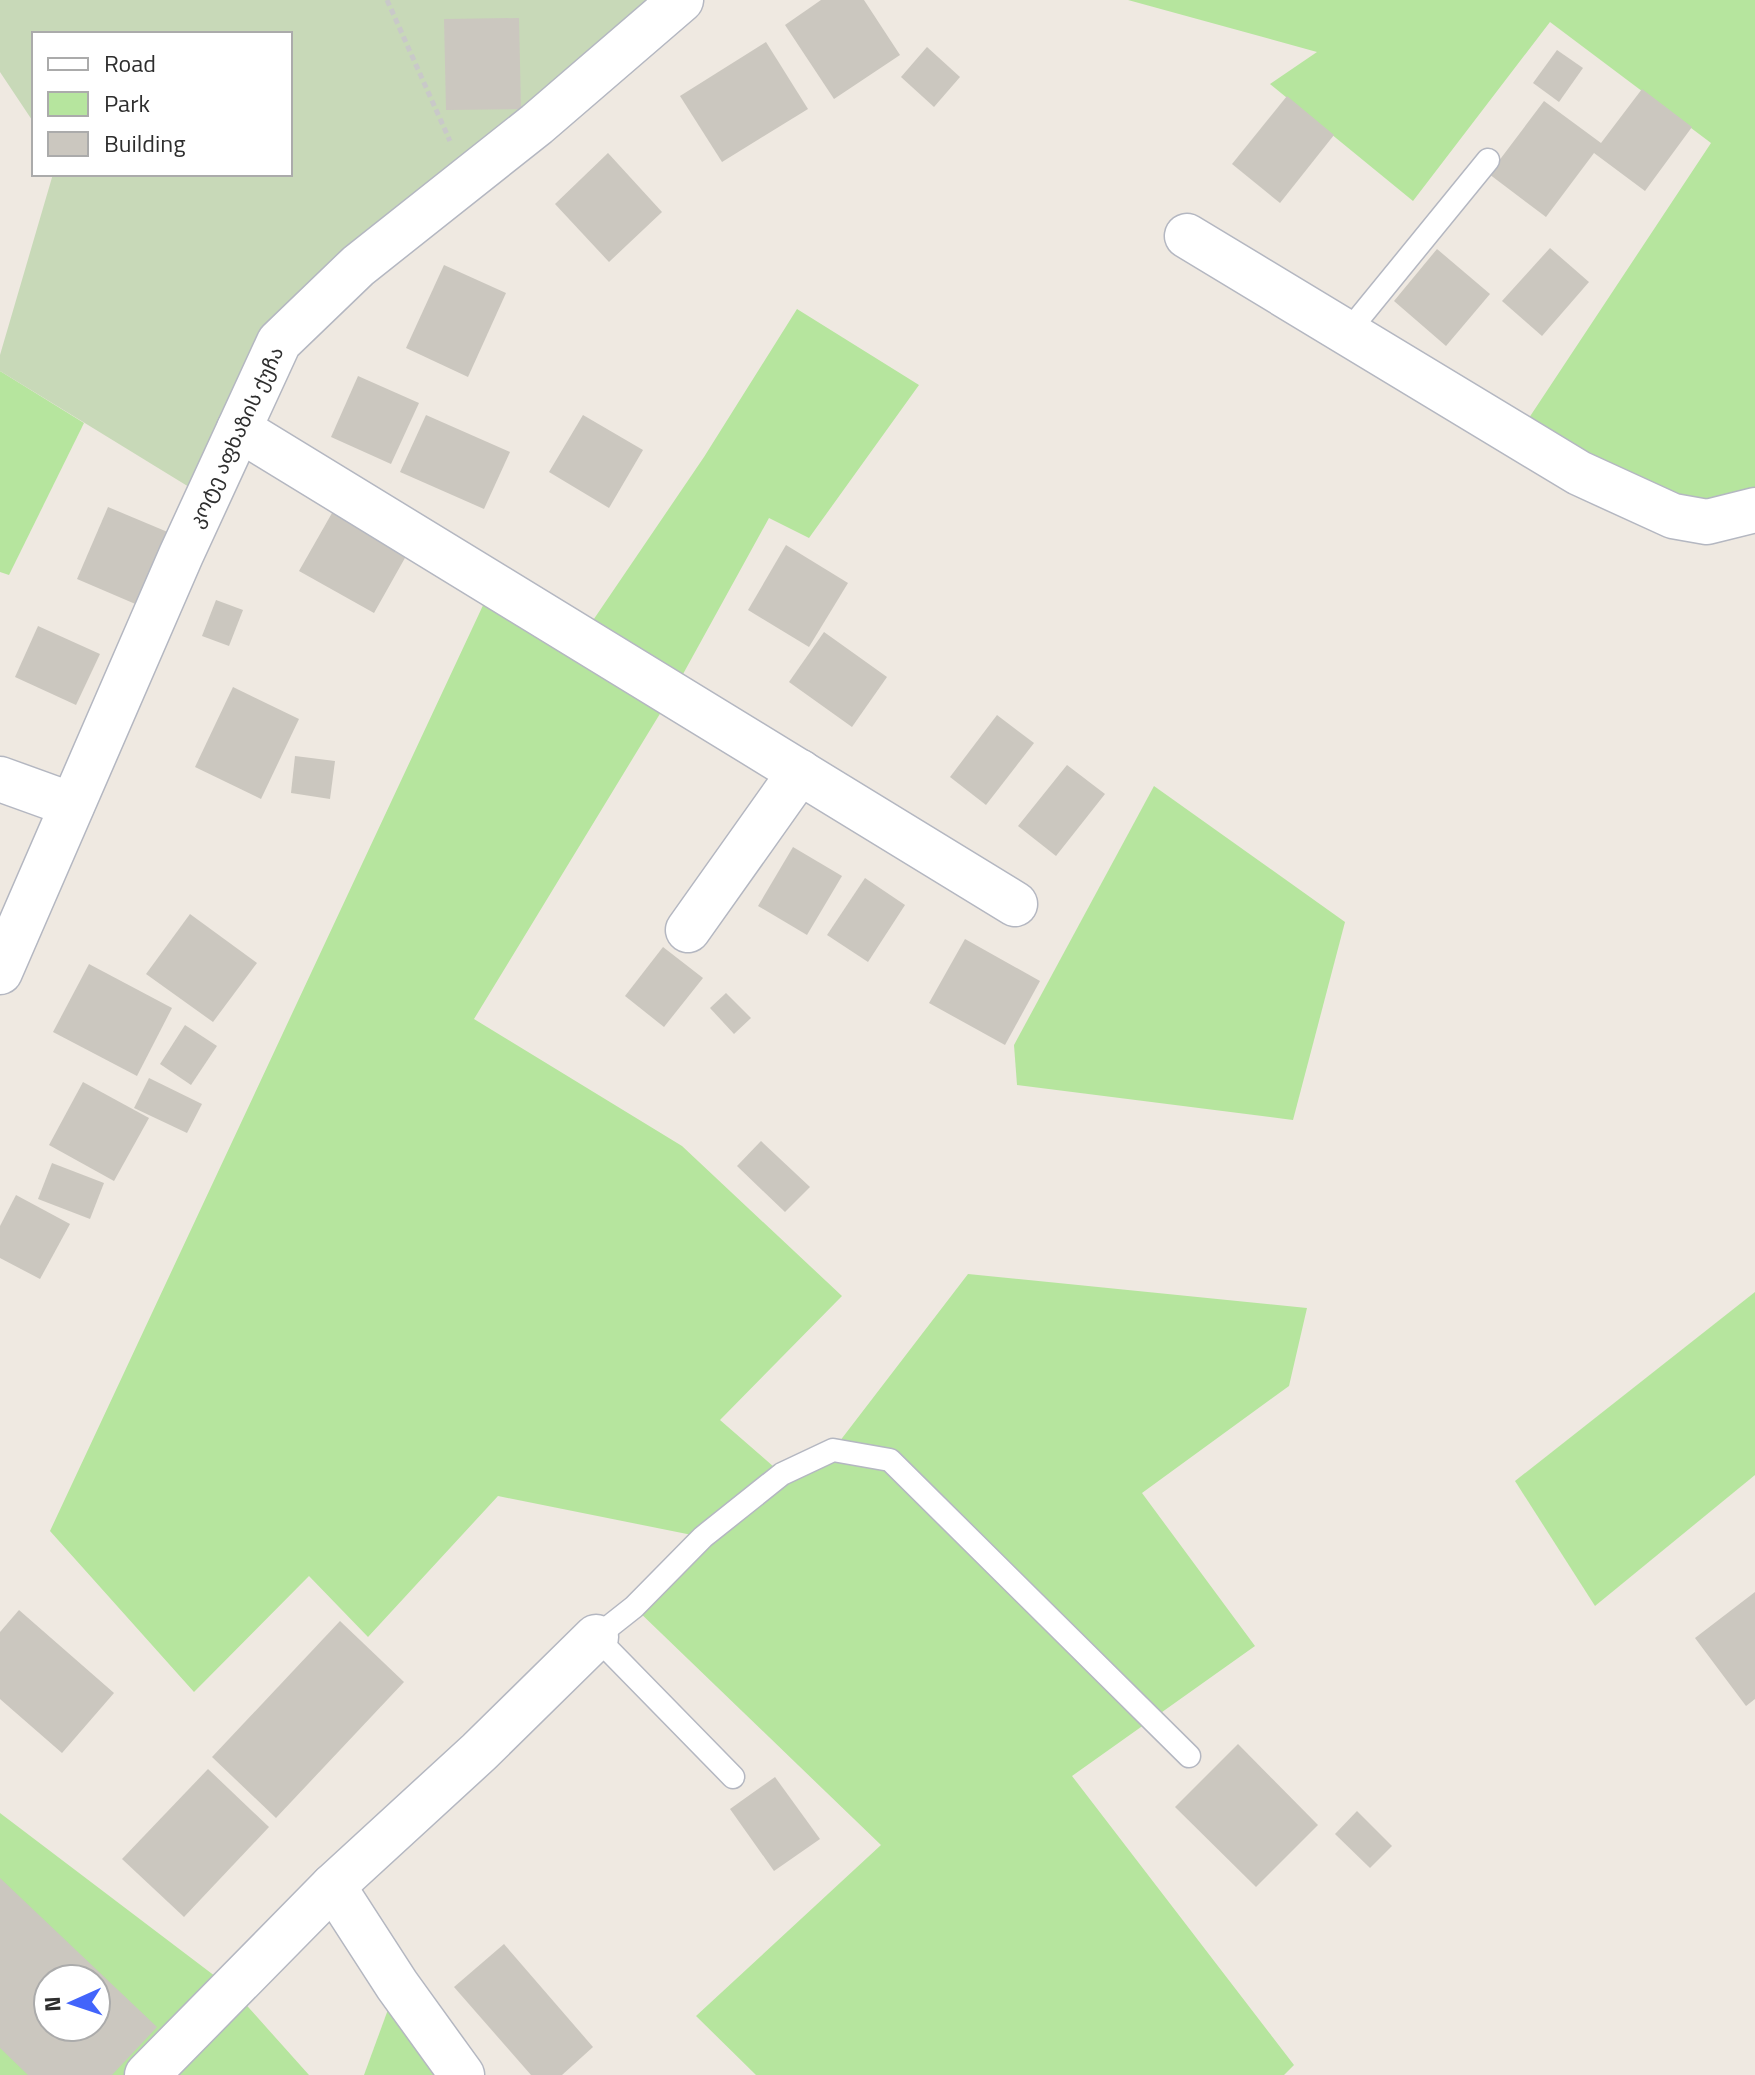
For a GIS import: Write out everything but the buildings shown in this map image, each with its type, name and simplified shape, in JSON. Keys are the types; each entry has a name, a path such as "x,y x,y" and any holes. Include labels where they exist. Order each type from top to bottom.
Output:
{"street":[{"name":"კოტე აფხაზის ქუჩა","path":"0,972 279,342 358,266 537,124 681,0"},
{"path":"1187,236 1579,473 1673,516 1707,522 1755,510"},
{"path":"239,429 1015,904"},
{"path":"688,930 800,772"},
{"path":"0,779 72,805"},
{"path":"147,2075 333,1886 479,1752 596,1637"},
{"path":"333,1886 397,1985 462,2075"}],"lane":[{"path":"1347,333 1488,160"},
{"path":"733,1777 596,1637 634,1607 703,1537 782,1474 833,1450 890,1460 1189,1756"}],"path":[{"path":"387,0 467,179"}],"green space":[{"path":"0,0 681,0 279,342 207,498 0,371 0,355 52,176 292,176 292,32 32,32 32,120 0,72"},
{"path":"1128,0 1755,0 1755,510 1707,522 1517,436 1711,143 1550,22 1413,201 1270,84 1317,52"},
{"path":"797,309 919,385 809,538 769,518 672,694 474,1019 682,1146 842,1296 720,1420 782,1474 833,1450 968,1274 1307,1308 1289,1386 1142,1493 1255,1646 1072,1776 1294,2065 1284,2075 756,2075 696,2016 881,1845 634,1607 702,1537 498,1496 368,1637 309,1576 194,1692 50,1531 493,584 581,638 704,457"},
{"path":"0,371 84,423 9,575 0,572"},
{"path":"1154,786 1345,922 1293,1120 1017,1085 1014,1045"},
{"path":"1755,1292 1755,1475 1595,1606 1515,1481"},
{"path":"0,1813 232,1989 309,2075 0,2075"},
{"path":"397,1985 462,2075 364,2075"}]}
